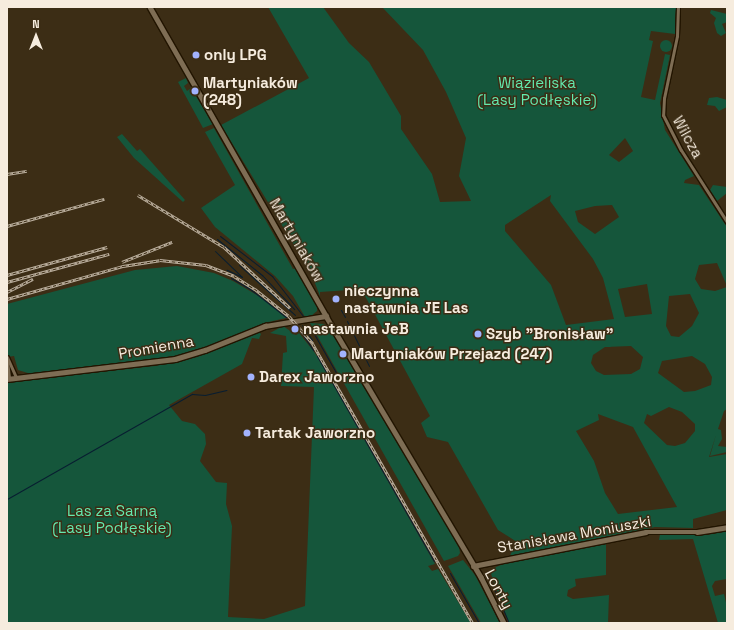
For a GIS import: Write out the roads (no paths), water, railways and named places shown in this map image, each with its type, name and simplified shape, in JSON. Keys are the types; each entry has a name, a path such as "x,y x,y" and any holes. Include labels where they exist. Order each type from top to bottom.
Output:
{"main road":[{"name":"Martyniaków","path":"150,7 326,316 473,566"},
{"name":"Promienna","path":"8,378 175,360 205,350 260,328 326,316"},
{"name":"Stanisława Moniuszki","path":"473,566 646,532 707,531 727,527"},
{"name":"Lonty","path":"473,566 504,623"}],"street":[{"name":"Wilcza","path":"678,7 677,36 664,98 663,115 681,150 727,222"},
{"path":"7,357 16,377"},
{"path":"7,361 8,378"}],"waterway":[{"path":"220,236 272,276 303,316"},
{"path":"217,239 262,275 294,309"},
{"path":"215,251 242,277 227,270"},
{"path":"239,265 295,315"},
{"path":"231,278 250,289 286,317"},
{"path":"341,310 345,317"},
{"path":"347,321 369,366"},
{"path":"302,325 312,340"},
{"path":"309,325 337,374"},
{"path":"301,332 313,350"},
{"path":"317,356 434,561"},
{"path":"7,499 192,394 205,395 226,390"},
{"path":"450,573 479,623"},
{"path":"489,577 509,623"}],"railway":[{"path":"7,174 27,171"},
{"path":"138,195 224,247 290,308"},
{"path":"7,226 104,199"},
{"path":"122,262 172,242"},
{"path":"7,275 107,247"},
{"path":"7,282 109,254"},
{"path":"7,299 123,266 160,260 206,265 234,276 255,289 289,316 313,344 473,623"},
{"path":"7,292 33,279"}],"place":[{"name":"only LPG","path":"196,55"},
{"name":"Martyniaków (248)","path":"195,91"},
{"name":"nieczynna nastawnia JE Las","path":"336,299"},
{"name":"nastawnia JeB","path":"295,329"},
{"name":"Szyb \"Bronisław\"","path":"478,334"},
{"name":"Martyniaków Przejazd (247)","path":"343,354"},
{"name":"Darex Jaworzno","path":"251,377"},
{"name":"Tartak Jaworzno","path":"247,433"}],"park label":[{"name":"Wiązieliska (Lasy Podłęskie)","path":"537,90"},
{"name":"Las za Sarną (Lasy Podłęskie)","path":"112,518"}]}
